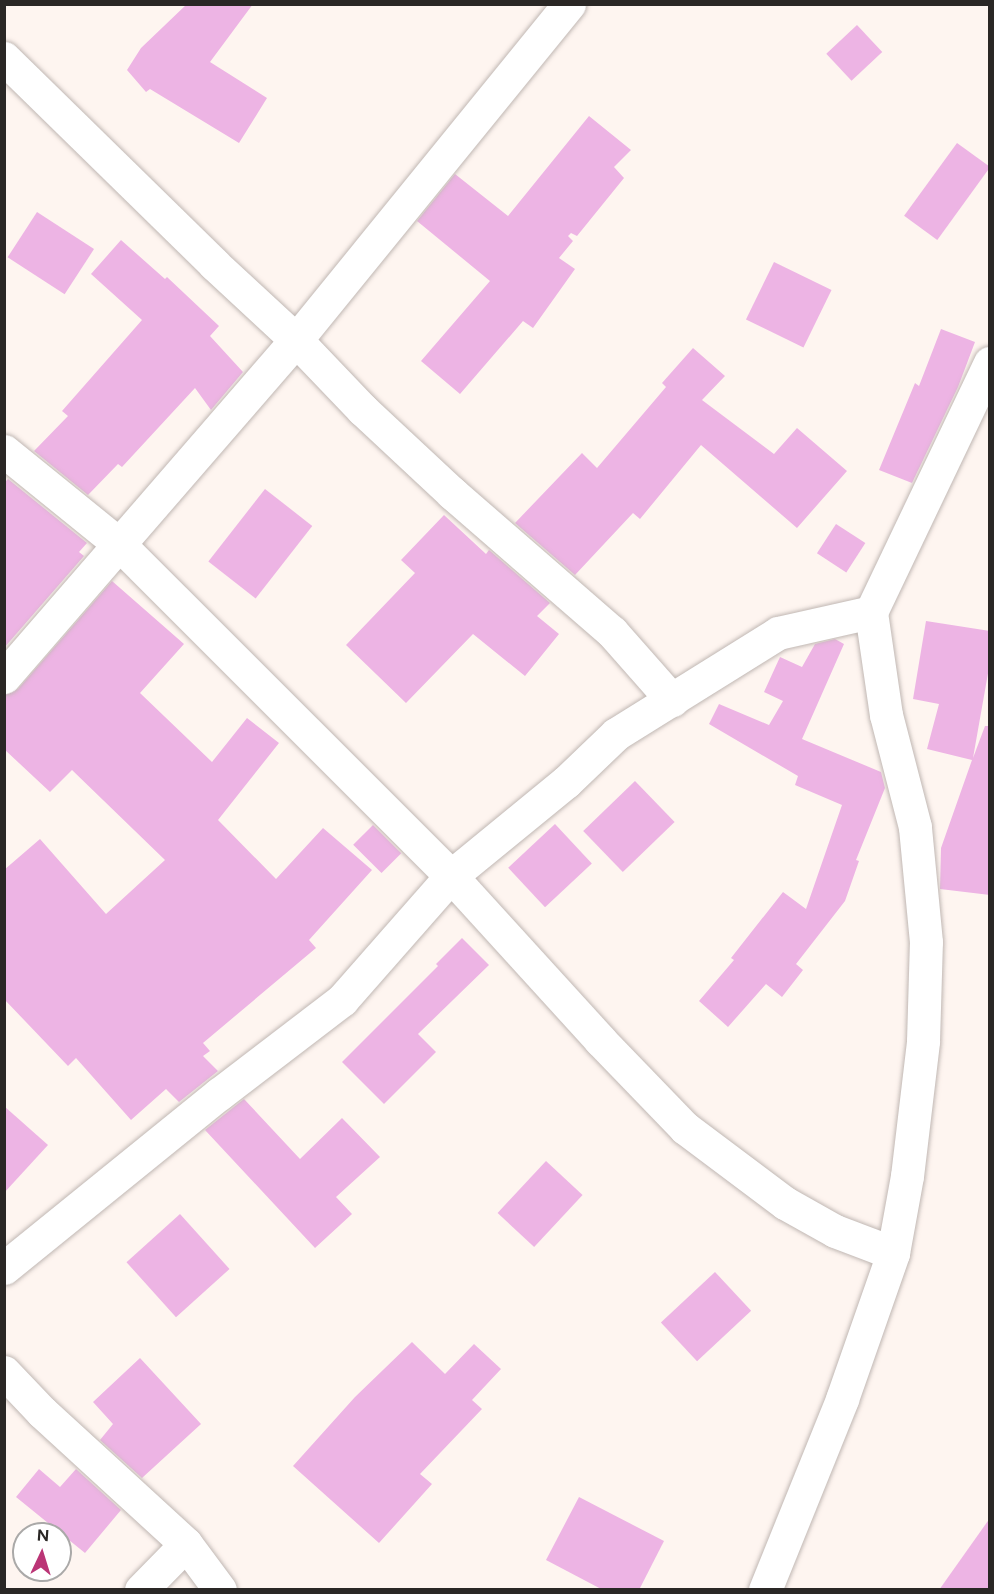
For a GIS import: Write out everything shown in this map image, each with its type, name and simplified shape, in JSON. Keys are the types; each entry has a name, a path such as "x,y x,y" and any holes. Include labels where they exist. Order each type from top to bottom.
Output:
{"street":[{"path":"4,677 297,340 569,4"},
{"path":"4,58 214,264 297,340 363,410 452,493 612,632 672,700"},
{"path":"765,1590 842,1399 893,1253 907,1176 923,1041 926,942 915,827 886,715 871,612 990,363"},
{"path":"4,451 119,544 451,876 585,1024 685,1128 785,1203 835,1231 893,1253"},
{"path":"4,1268 219,1094 342,1000 451,876 566,782 616,734 778,633 871,612"},
{"path":"4,1372 42,1413 186,1544 220,1590"},
{"path":"141,1590 186,1544"}],"building":[{"path":"187,4 253,4 210,62 267,98 239,143 150,89 146,92 127,70 141,48"},
{"path":"857,25 882,52 852,81 826,54"},
{"path":"589,116 631,150 614,167 624,178 577,236 571,233 568,236 573,241 559,258 575,269 533,328 523,321 460,394 421,361 490,281 417,221 455,174 508,216"},
{"path":"957,143 990,167 937,240 904,216"},
{"path":"37,212 94,249 65,294 8,257"},
{"path":"121,240 165,279 167,277 219,326 210,336 243,372 211,410 195,388 122,467 118,464 88,495 34,451 68,416 62,411 142,320 91,274"},
{"path":"774,262 832,290 803,348 746,320"},
{"path":"941,329 975,342 958,387 912,483 879,470 915,383 919,386"},
{"path":"693,348 725,376 702,400 774,454 797,428 847,471 797,528 701,445 640,519 633,513 575,575 515,523 582,453 597,468 666,387 662,383"},
{"path":"8,479 87,543 79,552 84,556 4,648 4,483"},
{"path":"265,489 312,526 256,598 208,561"},
{"path":"444,515 486,554 489,550 550,603 537,616 559,634 525,676 473,634 406,703 346,645 415,573 401,560"},
{"path":"836,524 865,543 846,572 817,553"},
{"path":"112,581 184,644 140,693 212,762 247,718 279,743 218,820 276,879 323,828 372,870 309,940 316,948 203,1043 210,1051 203,1056 218,1071 179,1102 166,1089 131,1120 76,1058 68,1066 4,999 4,870 40,839 106,914 165,860 72,770 50,792 4,749 4,695 18,689"},
{"path":"926,621 990,631 990,662 973,758 985,726 990,726 990,895 940,889 941,848 972,760 927,749 939,704 913,699"},
{"path":"835,639 844,644 802,739 881,772 885,788 856,860 859,861 845,901 796,964 803,970 782,997 766,984 728,1027 699,1001 734,960 731,958 783,892 806,909 842,805 795,785 798,776 709,724 719,704 769,725 783,701 764,692 780,657 802,667 815,644"},
{"path":"635,781 675,822 623,872 583,831"},
{"path":"555,824 592,863 545,907 508,868"},
{"path":"373,825 401,853 381,873 353,845"},
{"path":"462,938 489,965 418,1034 436,1052 384,1104 342,1062 438,966 436,964"},
{"path":"244,1099 300,1159 342,1118 380,1157 336,1197 352,1214 315,1248 205,1130"},
{"path":"4,1106 48,1145 4,1193"},
{"path":"546,1161 583,1195 534,1247 498,1213"},
{"path":"180,1214 230,1269 176,1317 126,1262"},
{"path":"715,1272 751,1311 697,1361 661,1322"},
{"path":"412,1342 445,1374 474,1344 501,1369 472,1400 482,1409 420,1474 432,1484 379,1543 293,1466 355,1397"},
{"path":"140,1358 201,1424 142,1478 100,1440 113,1424 93,1402"},
{"path":"39,1469 60,1487 76,1469 121,1510 85,1553 72,1542 72,1522 47,1522 16,1497"},
{"path":"579,1497 664,1541 639,1590 603,1590 546,1560"},
{"path":"990,1518 990,1590 939,1590"}]}
